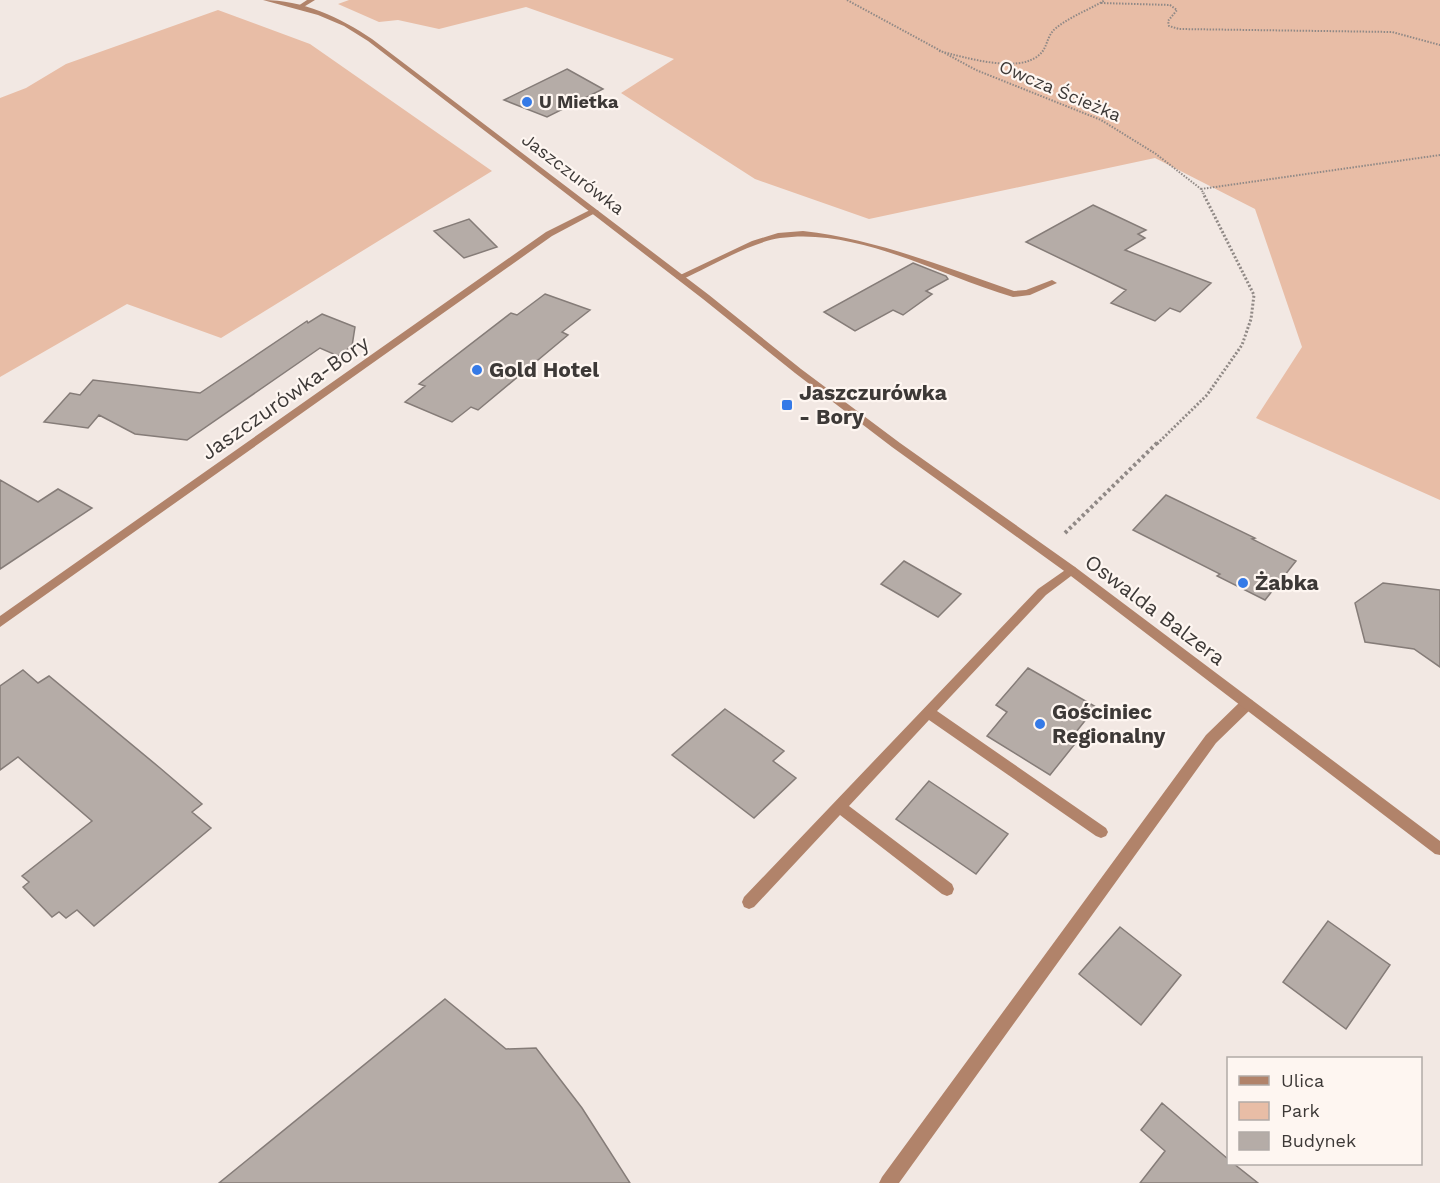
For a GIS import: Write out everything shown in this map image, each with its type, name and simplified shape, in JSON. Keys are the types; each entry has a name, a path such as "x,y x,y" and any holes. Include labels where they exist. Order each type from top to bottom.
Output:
{"street":[{"name":"Jaszczurówka","path":"266,0 300,7 333,18 362,34 595,211 843,405"},
{"path":"300,7 312,0"},
{"name":"Jaszczurówka-Bory","path":"0,622 549,234 595,211"},
{"path":"680,277 777,236 812,232 861,243 1013,294 1027,293 1052,283"},
{"name":"Oswalda Balzera","path":"843,405 1071,570 1440,849"},
{"path":"749,902 1042,592 1071,570"},
{"path":"888,1183 1211,739 1247,704"},
{"path":"928,712 1101,832"},
{"path":"839,806 947,889"}],"path":[{"name":"Owcza Ścieżka","path":"847,0 933,49 976,70 1101,120 1156,154 1201,189"},
{"path":"933,49 1006,63 1028,63 1043,53 1048,34 1080,11 1105,0"},
{"path":"1101,3 1170,5 1177,10 1168,21 1169,26 1179,29 1392,32 1440,45"},
{"path":"1043,550 1063,535 1207,394 1242,345 1251,319 1254,295 1201,189 1440,156"}],"green space":[{"path":"349,0 1440,0 1440,500 1256,418 1302,347 1255,209 1155,158 869,219 755,179 621,93 674,59 526,7 439,29 398,20 379,22 338,4"},
{"path":"218,10 310,44 492,171 221,338 127,304 0,377 0,98 26,88 66,64"}],"building":[{"path":"567,69 603,89 547,117 504,100"},
{"path":"1093,205 1146,230 1138,234 1145,238 1125,250 1211,283 1180,312 1170,308 1155,321 1111,303 1126,290 1026,242"},
{"path":"469,219 497,247 464,258 434,231"},
{"path":"913,263 946,276 948,279 926,291 932,294 903,315 893,310 855,331 824,312"},
{"name":"Gold Hotel","path":"545,294 590,310 562,332 568,335 478,410 471,407 452,422 405,402 425,386 419,384 511,313 517,315"},
{"path":"322,314 355,327 352,346 338,356 320,348 187,440 135,434 99,415 88,428 44,422 70,393 80,395 93,380 200,393 307,321 308,323"},
{"path":"0,480 38,502 58,489 92,508 0,569"},
{"path":"1166,495 1255,538 1252,539 1296,561 1265,600 1217,576 1220,574 1133,530"},
{"path":"904,561 961,594 938,617 881,584"},
{"path":"1383,583 1440,590 1440,667 1414,649 1365,642 1355,603"},
{"name":"Gościniec Regionalny","path":"1028,668 1096,707 1072,737 1078,740 1050,775 987,736 1007,712 996,705"},
{"path":"23,670 38,683 49,676 160,768 202,804 192,812 211,828 94,926 77,910 66,918 59,912 52,917 23,887 29,882 22,876 92,821 18,757 0,770 0,686"},
{"path":"725,709 784,751 773,761 796,778 754,818 672,755"},
{"path":"929,781 1008,834 976,874 896,819"},
{"path":"1328,921 1390,965 1346,1029 1283,982"},
{"path":"1120,927 1181,975 1141,1025 1079,974"},
{"path":"445,999 506,1049 536,1048 582,1108 630,1183 219,1183"},
{"path":"1162,1103 1227,1158 1227,1165 1235,1165 1258,1183 1140,1183 1165,1151 1141,1130"}],"place":[{"name":"U Mietka","path":"527,102"},
{"name":"Gold Hotel","path":"477,370"},
{"name":"Jaszczurówka - Bory","path":"787,405"},
{"name":"Żabka","path":"1243,583"},
{"name":"Gościniec Regionalny","path":"1040,724"}]}
